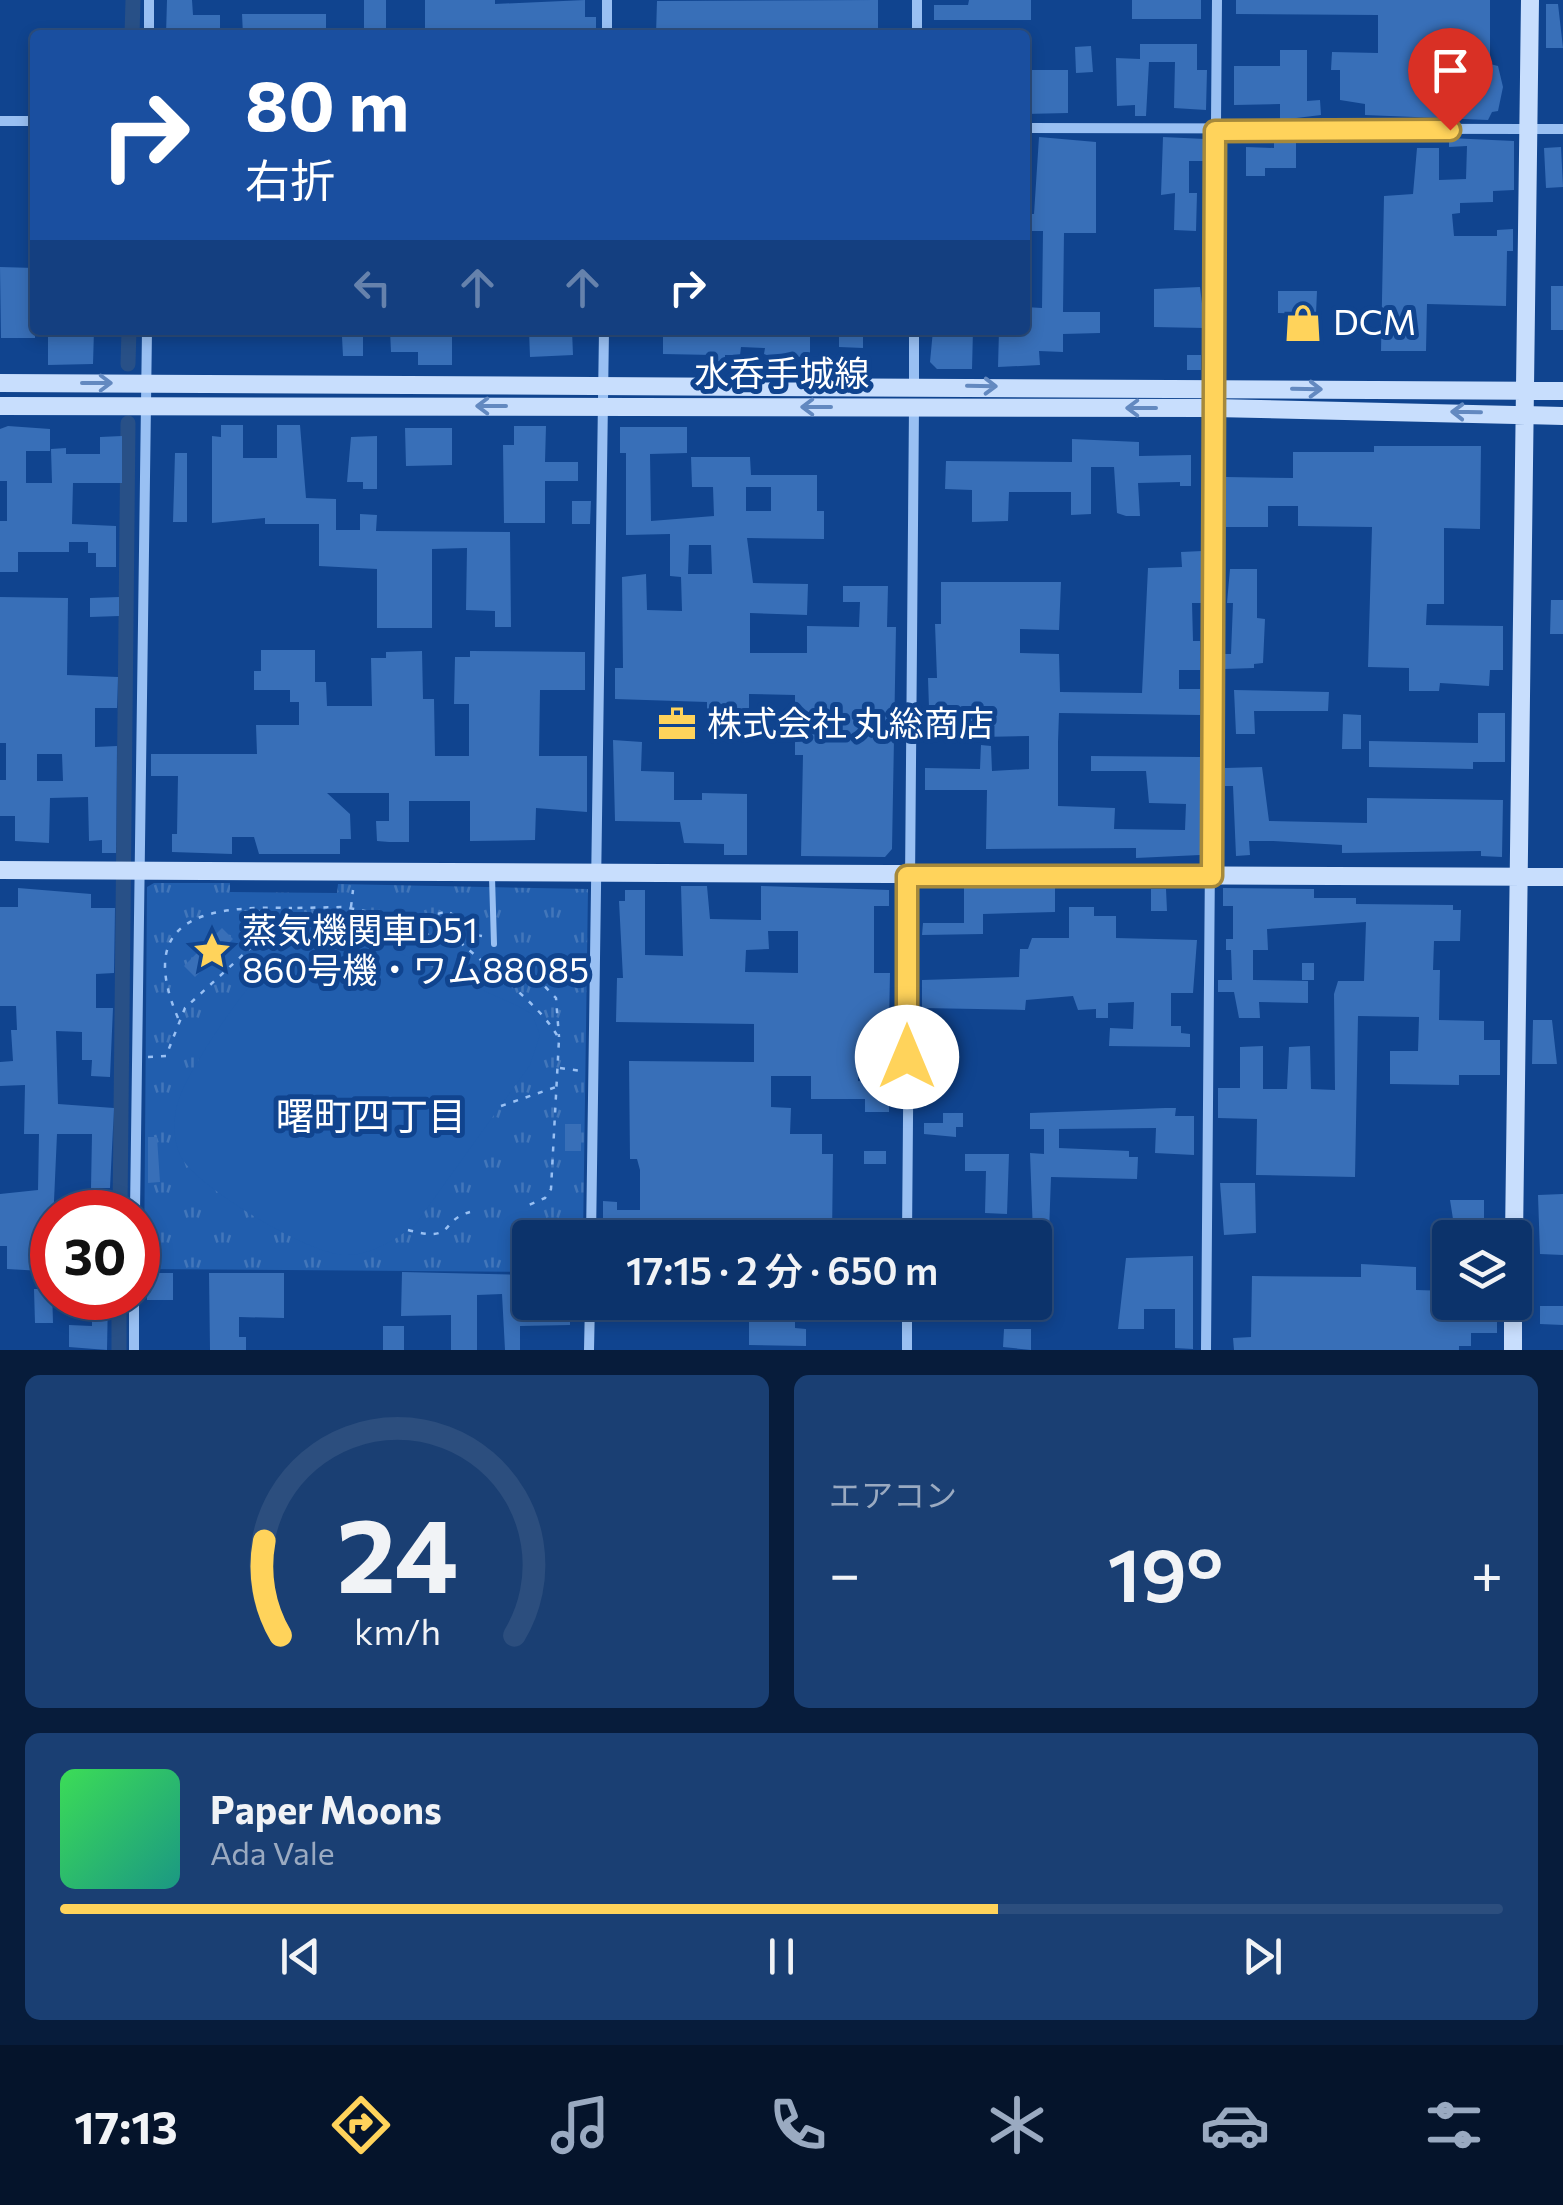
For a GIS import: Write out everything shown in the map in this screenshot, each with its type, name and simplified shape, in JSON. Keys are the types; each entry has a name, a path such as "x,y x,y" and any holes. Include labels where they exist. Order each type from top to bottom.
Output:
{"main road":[{"path":"1514,1220 1528,392 1530,0"},
{"name":"水呑手城線","path":"0,383 1563,391"},
{"name":"水呑手城線","path":"0,406 1214,408 1563,416"},
{"path":"0,870 1563,877"},
{"path":"1513,1320 1513,1350"}],"street":[{"path":"148,30 149,0"},
{"path":"607,0 607,30"},
{"path":"917,30 918,0"},
{"path":"1206,1350 1217,0"},
{"path":"0,121 30,121"},
{"path":"1030,128 1563,129"},
{"path":"136,1190 147,335"},
{"path":"591,1220 604,335"},
{"path":"907,1220 914,335"},
{"path":"134,1320 134,1350"},
{"path":"589,1350 590,1320"},
{"path":"907,1320 907,1350"}],"lane":[{"path":"492,871 494,944"}],"path":[{"path":"350,908 353,884"},
{"path":"146,1057 166,1056 186,1008 294,908"},
{"path":"340,930 344,908"},
{"path":"179,1021 168,988 166,962 180,931 207,911 350,908 415,921 447,911 465,922 470,934"},
{"path":"415,921 426,937 436,943 460,942 470,934"},
{"path":"470,934 484,937"},
{"path":"460,942 477,961 521,994 559,1039"},
{"path":"527,968 556,998 559,1039 550,1189 546,1198 528,1205"},
{"path":"559,1068 586,1072"},
{"path":"501,1106 558,1087"},
{"path":"408,1230 439,1235 448,1232 459,1215 470,1212"}],"green space":[{"path":"154,883 230,883 230,892 337,893 338,884 588,889 583,1220 512,1220 512,1272 160,1269 160,1190 145,1190 147,887"},
{"path":"320,929 350,931 518,1006 532,1014 540,1035 530,1065 415,1225 383,1245 347,1255 309,1245 230,1201 190,1168 180,1155 175,1136 176,1108 185,1085 228,1016 278,953 298,936"}],"building":[{"path":"167,0 192,0 193,15 220,15 220,30 166,30"},
{"path":"364,0 386,0 386,30 364,30"},
{"path":"425,0 495,0 495,4 585,0 585,17 596,17 596,30 425,30"},
{"path":"878,0 878,30 656,30 657,1"},
{"path":"969,0 1031,0 1031,20 934,20 934,5 968,5"},
{"path":"1132,0 1201,0 1201,19 1132,19"},
{"path":"1236,0 1490,0 1490,64 1498,66 1503,87 1498,111 1492,112 1488,120 1365,115 1365,104 1340,100 1340,70 1331,70 1332,52 1378,53 1378,15 1236,14"},
{"path":"1546,4 1558,4 1563,48 1546,48"},
{"path":"242,14 326,14 326,30 243,30"},
{"path":"1140,44 1197,44 1197,70 1207,70 1206,110 1174,108 1175,62 1149,62 1146,116 1135,116 1135,105 1117,106 1116,58 1140,59"},
{"path":"1091,46 1093,72 1076,73 1075,47"},
{"path":"1280,50 1307,50 1307,101 1320,100 1321,115 1280,120 1280,104 1234,105 1234,66 1280,66"},
{"path":"1030,70 1068,70 1068,113 1030,114"},
{"path":"1039,137 1096,142 1096,233 1064,233 1063,312 1100,312 1100,333 1063,334 1063,352 1039,351 1040,365 998,367 999,335 1030,335 1030,307 1042,308 1043,231 1030,231 1030,214 1034,214"},
{"path":"1163,137 1205,139 1205,161 1189,161 1189,193 1197,193 1196,231 1174,230 1175,193 1161,195"},
{"path":"1274,137 1296,137 1296,168 1265,168 1265,176 1246,176 1246,147 1274,148"},
{"path":"1449,138 1514,141 1514,190 1493,191 1493,202 1460,203 1460,213 1452,214 1454,236 1497,236 1497,230 1513,229 1513,251 1507,251 1506,306 1427,304 1426,351 1381,351 1384,196 1413,194 1417,148 1439,148 1439,180 1466,179 1467,146 1449,147"},
{"path":"1561,147 1563,187 1546,188 1544,148"},
{"path":"0,267 30,268 30,335 35,338 1,338"},
{"path":"1551,286 1563,286 1563,330 1551,330"},
{"path":"1200,287 1205,328 1154,327 1154,289"},
{"path":"1278,291 1317,291 1316,314 1278,313"},
{"path":"48,335 94,335 93,364 48,365"},
{"path":"390,335 452,335 452,365 418,365 418,352 391,352"},
{"path":"529,335 572,335 573,355 530,357"},
{"path":"663,335 810,335 810,354 783,361 764,354 765,348 741,347 740,355 725,355 725,362 713,361 713,355 663,354"},
{"path":"839,335 863,335 863,348 839,347"},
{"path":"933,335 973,335 972,369 937,369 930,362"},
{"path":"342,337 363,337 363,356 343,356"},
{"path":"1187,355 1201,355 1201,370 1187,370"},
{"path":"221,425 243,425 243,458 277,458 277,425 300,425 306,498 336,499 336,530 360,530 360,514 377,515 376,531 510,532 511,627 495,627 495,611 466,610 467,548 432,549 432,628 377,628 377,569 319,566 319,524 265,524 265,518 212,523 212,436 221,437"},
{"path":"514,426 546,426 545,462 578,462 578,481 545,481 545,523 504,523 503,445 514,445"},
{"path":"620,427 687,427 687,453 650,454 651,521 714,516 713,487 692,487 691,457 750,457 751,475 817,475 817,511 824,511 824,539 747,538 753,583 808,584 807,615 750,613 750,653 807,653 807,626 859,627 860,602 843,602 843,586 888,586 887,627 896,627 892,849 885,857 801,856 803,755 795,755 795,695 749,694 749,710 707,709 707,702 615,699 615,668 623,668 622,577 646,574 647,610 682,611 681,577 670,576 670,534 626,535 626,453 620,453","holes":["746,487 771,487 771,511 746,511","689,545 711,545 712,574 688,574"]},
{"path":"405,428 452,428 452,465 406,466"},
{"path":"0,429 50,429 50,451 26,451 26,483 52,483 51,449 66,448 66,454 100,454 100,437 122,436 122,483 73,483 72,524 116,526 116,567 96,567 96,553 88,553 88,542 69,542 69,552 18,552 18,572 0,572 0,521 7,521 7,481 0,481"},
{"path":"377,436 377,489 363,489 363,482 347,482 351,437"},
{"path":"1072,439 1139,442 1139,456 1191,455 1191,486 1180,486 1180,482 1138,483 1140,516 1126,516 1117,513 1114,467 1091,467 1091,514 1071,515 1071,492 1009,492 1008,521 972,522 972,490 945,489 946,461 1072,462"},
{"path":"1374,446 1481,446 1480,529 1444,528 1444,604 1427,604 1426,625 1503,626 1503,670 1490,670 1489,686 1440,683 1439,691 1409,691 1409,668 1368,667 1372,527 1298,526 1298,506 1268,506 1268,527 1226,527 1226,477 1293,478 1293,452 1374,452"},
{"path":"175,453 187,453 187,522 173,522"},
{"path":"572,501 591,501 590,524 572,524"},
{"path":"1202,551 1202,603 1192,603 1193,641 1200,641 1200,670 1179,670 1179,689 1200,689 1200,715 1059,713 1058,742 1058,806 1115,808 1114,829 1185,830 1186,804 1149,803 1146,771 1091,771 1091,756 1200,757 1200,855 1136,858 1136,848 986,849 987,790 925,790 925,768 980,769 981,745 991,746 992,771 1029,769 1029,736 930,738 928,678 937,678 935,624 941,624 941,582 1061,582 1059,630 1020,629 1020,653 1059,654 1060,692 1142,693 1148,568 1182,567 1181,552"},
{"path":"1230,569 1257,569 1257,618 1265,619 1263,663 1254,664 1254,668 1224,669 1224,654 1231,654 1233,603 1227,603"},
{"path":"0,597 68,598 67,675 118,677 117,708 95,708 95,747 117,746 116,853 102,853 102,840 89,841 88,797 50,798 49,843 15,841 15,816 0,816 0,780 6,780 6,743 0,743","holes":["37,754 62,754 63,781 37,781"]},
{"path":"119,597 119,616 90,617 90,598"},
{"path":"1551,600 1563,600 1563,634 1550,634"},
{"path":"261,650 315,650 315,682 326,682 327,706 372,706 371,658 386,658 386,652 422,651 423,699 434,699 435,756 469,756 469,704 454,704 455,657 470,657 470,651 585,652 585,690 540,690 539,756 587,756 587,812 536,808 535,840 470,841 470,801 409,801 409,842 389,842 377,841 376,821 389,821 389,793 327,793 350,814 351,839 340,839 340,854 259,854 254,837 232,837 232,854 172,852 172,834 177,834 178,776 151,776 151,754 257,754 256,725 299,725 299,702 290,702 290,690 254,690 254,671 261,671"},
{"path":"1234,690 1329,692 1328,711 1254,711 1255,734 1236,734"},
{"path":"1478,713 1505,713 1505,762 1473,762 1473,769 1369,767 1369,741 1478,743"},
{"path":"1343,714 1361,715 1361,749 1342,749"},
{"path":"613,740 642,742 641,771 674,772 674,800 702,800 702,793 747,794 747,855 724,855 724,844 684,843 680,822 615,821"},
{"path":"1262,767 1269,821 1367,823 1367,798 1503,800 1502,857 1481,856 1481,851 1342,853 1342,845 1273,841 1249,841 1250,855 1236,856 1233,786 1225,786 1225,768"},
{"path":"681,886 707,886 710,919 761,920 761,886 889,890 889,906 874,906 874,973 890,973 889,1022 880,1021 880,1045 870,1046 870,1052 858,1053 858,1081 889,1083 889,1112 865,1112 865,1099 811,1099 811,1076 771,1076 771,1107 791,1108 790,1134 822,1134 822,1154 833,1154 832,1220 603,1220 603,1201 617,1202 617,1210 640,1210 640,1170 637,1159 630,1159 629,1061 754,1062 754,1024 616,1022 617,978 623,978 619,901 625,901 625,890 645,890 645,955 683,956","holes":["768,931 798,931 798,973 745,972 746,950 769,949"]},
{"path":"964,887 1055,888 1055,912 983,914 983,934 922,935 923,923 964,923"},
{"path":"18,888 91,894 91,908 115,908 114,973 96,974 96,1008 113,1008 110,1077 91,1076 92,1060 82,1060 82,1032 56,1031 58,1104 114,1108 110,1188 91,1188 92,1134 57,1134 54,1190 38,1190 39,1134 24,1134 25,1085 0,1086 0,1062 13,1061 11,1030 17,1030 16,1006 0,1006 0,907 18,907"},
{"path":"1223,888 1314,889 1314,898 1356,898 1356,904 1453,905 1453,910 1461,910 1460,941 1434,941 1433,970 1440,970 1439,1020 1484,1021 1484,1040 1500,1040 1500,1075 1459,1075 1459,1085 1390,1084 1390,1051 1418,1051 1419,1017 1358,1016 1355,1177 1256,1175 1257,1119 1218,1118 1218,1088 1240,1088 1240,1047 1263,1046 1263,1089 1287,1089 1289,1047 1310,1046 1311,1089 1335,1090 1334,994 1338,981 1364,981 1366,922 1267,929 1268,950 1253,950 1253,980 1308,981 1308,1003 1259,1002 1260,1018 1239,1018 1234,992 1218,992 1218,980 1232,980 1231,950 1226,950 1226,939 1233,939 1233,906 1223,906"},
{"path":"1151,889 1166,889 1167,911 1151,911"},
{"path":"1069,907 1094,907 1094,916 1116,916 1116,938 1197,940 1193,993 1171,993 1171,1026 1181,1026 1181,1033 1190,1034 1190,1047 1109,1046 1110,1028 1133,1029 1134,1002 1108,1003 1108,1018 1096,1018 1096,1009 1078,1010 1073,996 1026,1000 1025,1010 922,1008 922,980 1019,977 1020,949 1028,949 1032,938 1069,938"},
{"path":"222,928 233,939 195,977 184,966"},
{"path":"1302,963 1314,963 1314,980 1302,980"},
{"path":"1533,1020 1552,1020 1557,1064 1532,1064"},
{"path":"1176,1108 1175,1116 1194,1116 1194,1155 1155,1153 1156,1128 1059,1129 1059,1148 1129,1151 1129,1157 1138,1157 1137,1179 1051,1177 1049,1220 1032,1220 1030,1153 1044,1154 1044,1129 1030,1129 1030,1113"},
{"path":"943,1113 963,1113 963,1127 956,1127 956,1137 924,1134 924,1123 943,1123"},
{"path":"565,1124 581,1124 581,1151 565,1151"},
{"path":"148,1137 157,1137 160,1182 148,1183"},
{"path":"864,1151 886,1151 886,1164 864,1164"},
{"path":"965,1154 1009,1154 1007,1214 985,1213 986,1171 965,1171"},
{"path":"1220,1183 1255,1183 1256,1233 1224,1235"},
{"path":"30,1191 30,1270 7,1269 7,1246 0,1246 0,1194"},
{"path":"1563,1194 1563,1255 1540,1254 1538,1195"},
{"path":"1450,1200 1484,1200 1484,1219 1453,1219"},
{"path":"1193,1256 1193,1349 1175,1348 1175,1309 1144,1309 1144,1329 1118,1329 1126,1258"},
{"path":"1361,1264 1416,1267 1416,1290 1432,1290 1432,1320 1497,1320 1497,1333 1471,1333 1471,1346 1459,1346 1459,1350 1234,1350 1233,1338 1251,1337 1252,1276 1361,1277"},
{"path":"402,1272 512,1275 512,1320 570,1320 570,1325 520,1326 520,1350 505,1350 502,1294 477,1295 477,1350 451,1350 451,1315 401,1316"},
{"path":"160,1273 173,1273 173,1300 160,1300"},
{"path":"209,1273 284,1273 284,1318 239,1317 239,1337 246,1337 246,1350 210,1350"},
{"path":"1540,1306 1563,1306 1563,1325 1540,1324"},
{"path":"92,1320 108,1320 107,1350 69,1347 69,1325 92,1326"},
{"path":"749,1320 795,1320 795,1328 806,1329 806,1346 749,1345"},
{"path":"383,1326 404,1326 404,1350 383,1350"},
{"path":"1004,1329 1031,1329 1031,1350 1003,1347"}],"waterway":[{"path":"132,30 133,0"},
{"path":"128,364 129,335"},
{"path":"120,1190 128,423"},
{"path":"119,1320 119,1350"}],"place":[{"name":"DCM","path":"1303,323"},
{"name":"株式会社 丸総商店","path":"677,724"},
{"name":"蒸気機関車D51 860号機・ワム88085","path":"212,951"}],"district":[{"name":"曙町四丁目","path":"371,1117"}],"route":[{"path":"907,1057 907,876 1212,876 1215,131 1450,130"}]}
